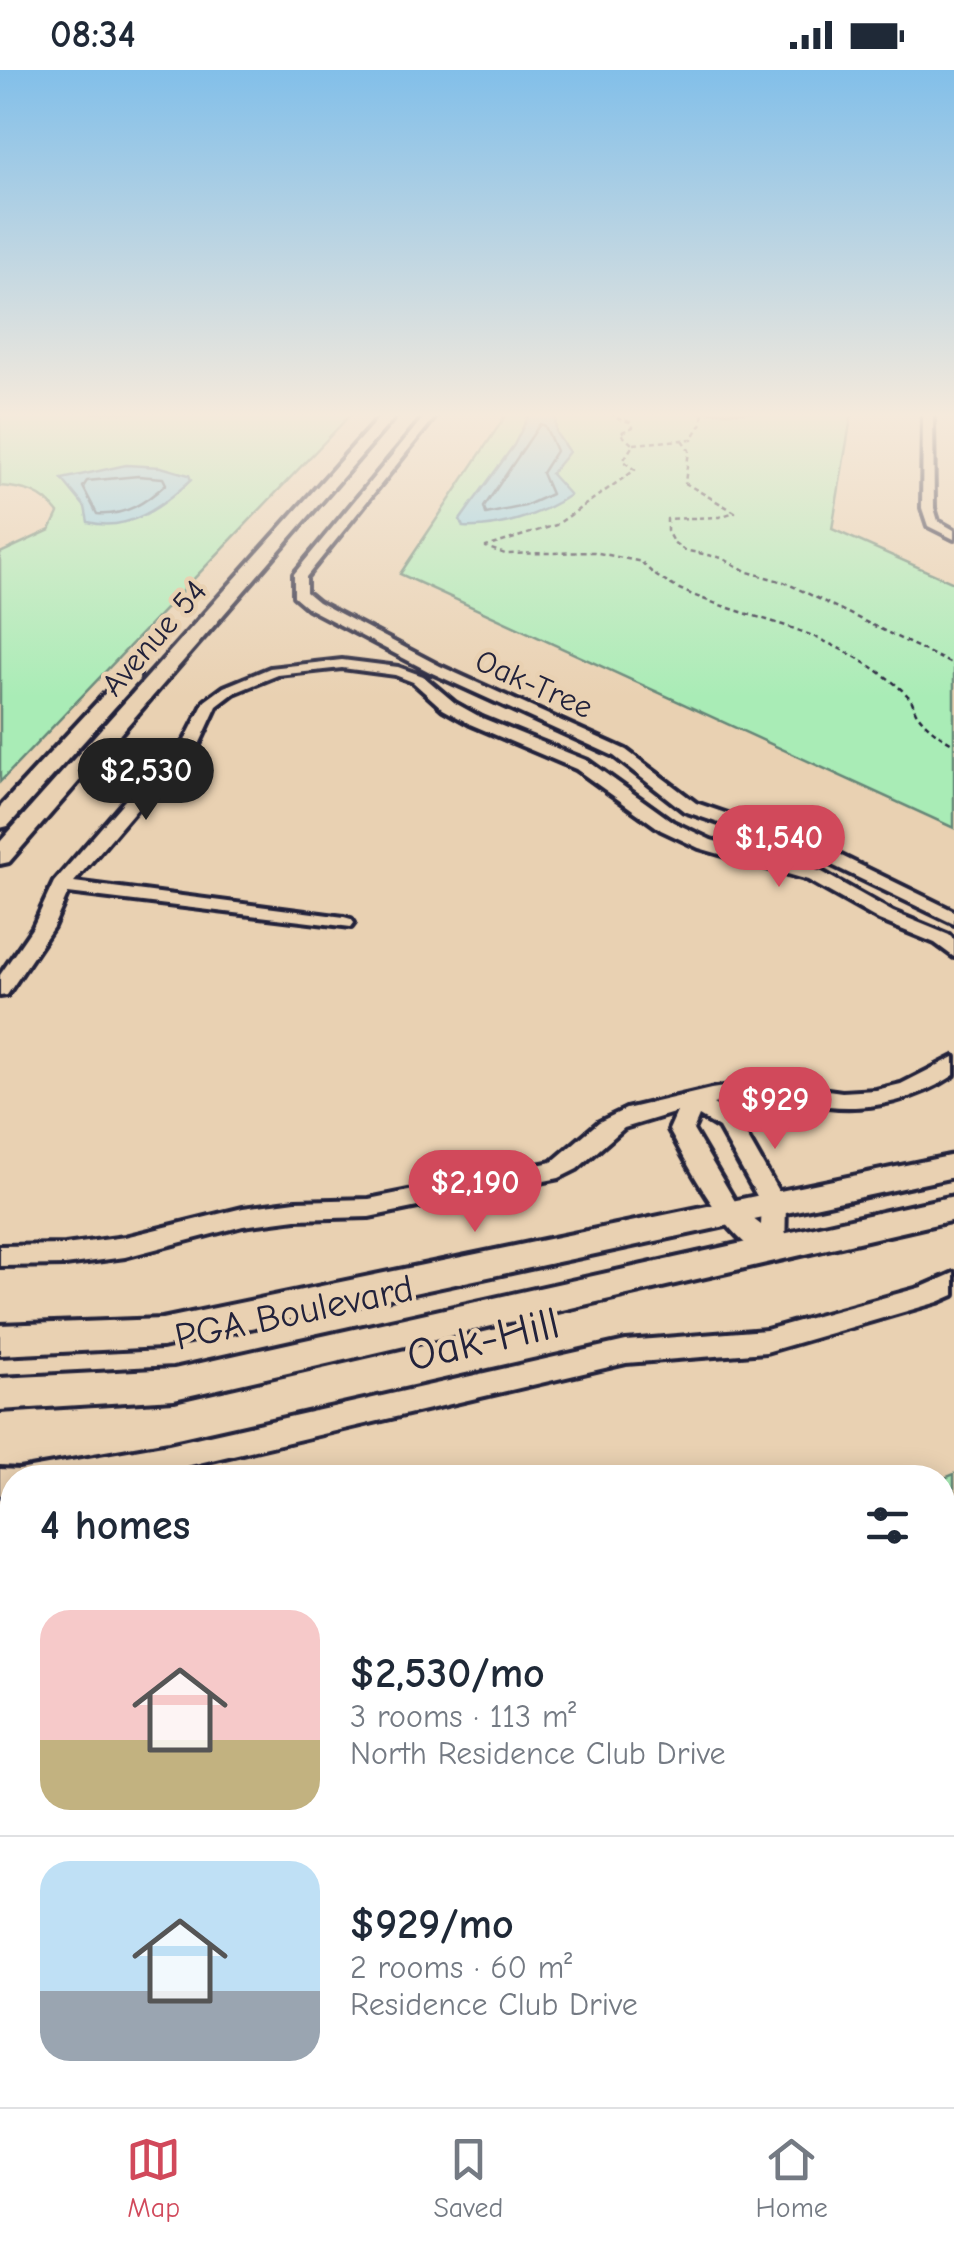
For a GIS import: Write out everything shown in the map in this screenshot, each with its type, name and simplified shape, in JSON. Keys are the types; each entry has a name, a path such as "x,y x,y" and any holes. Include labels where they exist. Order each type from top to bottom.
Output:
{"street":[{"name":"Avenue 54","path":"0,821 287,507"},
{"name":"Avenue 54","path":"0,858 308,507"},
{"name":"Oak-Tree","path":"356,507 298,578 299,592 313,605 435,670 620,752 690,807 815,850 954,918"},
{"path":"928,507 932,523 954,535"},
{"path":"0,990 43,927 61,886 132,802 170,772 190,748 210,704 250,679 309,666 370,665 398,671 418,680 449,706 476,721 582,765 630,802 705,844 815,876 886,916 942,940 954,951"},
{"path":"61,886 344,922"},
{"path":"0,1256 64,1255 125,1247 244,1217 296,1210 369,1208 559,1170 583,1154 608,1125 626,1116 760,1089 866,1099 904,1092 931,1081 954,1064"},
{"path":"693,1102 728,1122 774,1205 772,1248"},
{"path":"693,1102 681,1130 730,1214 772,1248"},
{"name":"PGA Boulevard","path":"0,1340 162,1333 954,1166"},
{"name":"PGA Boulevard","path":"0,1394 174,1384 954,1208"},
{"name":"Oak-Hill","path":"115,1465 168,1457 626,1352 766,1341 954,1284"}],"path":[{"path":"587,507 568,522 486,547 506,556 591,552 642,562 650,574 705,599 810,635 881,674 912,699 915,712 934,732 954,744"},
{"path":"726,507 734,512 723,518 694,515 667,519 672,542 684,550 722,558 748,572 784,582 954,665"}],"green space":[{"path":"53,507 262,507 0,782 0,553 50,530 58,513"},
{"path":"445,507 836,507 832,529 954,583 954,828 400,574"}],"water":[{"path":"85,507 158,507 117,524 88,522"},
{"path":"469,507 549,507 490,526 463,527 460,520"}]}
